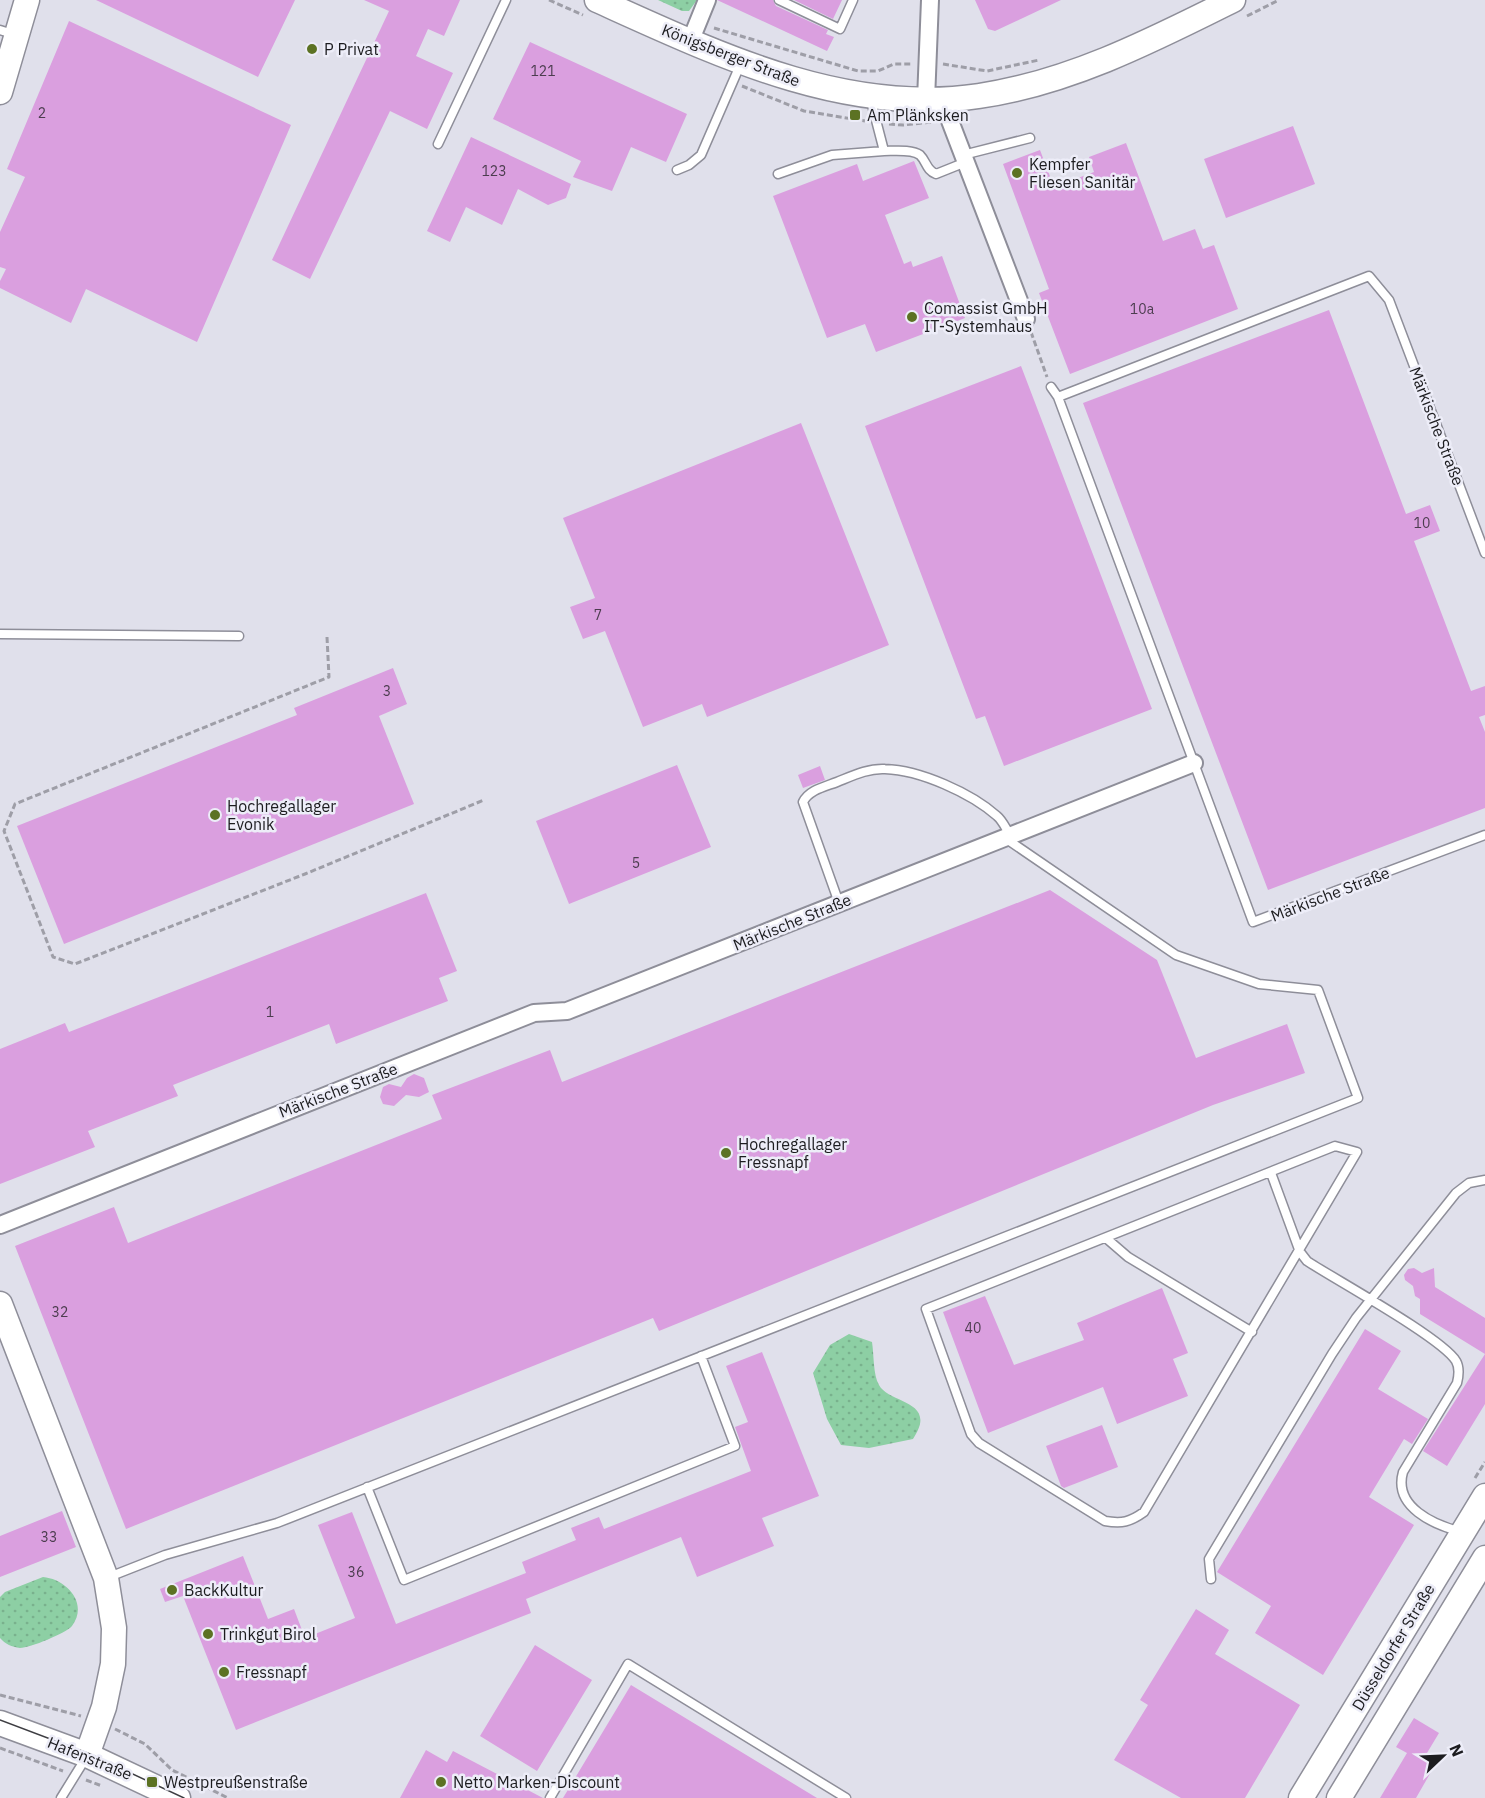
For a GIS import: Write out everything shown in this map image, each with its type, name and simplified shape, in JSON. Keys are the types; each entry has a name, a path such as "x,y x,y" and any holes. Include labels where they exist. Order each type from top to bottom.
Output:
{"street":[{"path":"0,92 8,32 27,0"},
{"name":"Königsberger Straße","path":"597,0 694,32 741,62 810,84 869,96 934,100 980,96 1029,85 1108,59 1233,0"},
{"path":"694,32 707,0"},
{"path":"930,0 926,64 934,100 964,159 1026,319"},
{"name":"Märkische Straße","path":"0,1225 534,1013 567,1011 1194,763"},
{"path":"0,1304 106,1578 114,1628 113,1664 99,1721 87,1755"},
{"name":"Düsseldorfer Straße","path":"1301,1798 1485,1496"},
{"name":"Düsseldorfer Straße","path":"1339,1798 1485,1558"},
{"name":"Hafenstraße","path":"0,1723 87,1755 150,1788 176,1798"}],"lane":[{"path":"438,144 506,0"},
{"path":"779,0 840,29 853,0"},
{"path":"677,170 689,165 701,155 741,62"},
{"path":"869,96 884,151"},
{"path":"778,174 832,155 884,151 913,152 920,156 929,171 936,174 964,159 1030,138"},
{"name":"Märkische Straße","path":"1059,397 1369,276 1389,300 1485,553"},
{"path":"1051,387 1059,397 1194,763"},
{"path":"0,634 239,636"},
{"name":"Märkische Straße","path":"1194,763 1253,922 1485,835"},
{"path":"106,1578 165,1555 277,1523 1358,1098 1318,990 1259,984 1176,955 1007,836 999,817 974,800 924,775 885,768 867,770 806,794 802,802 839,903"},
{"path":"1335,1146 1358,1152 1144,1512 1120,1524 1105,1521 1057,1494 979,1443 971,1434 926,1309 1270,1173 1335,1146"},
{"path":"1270,1173 1300,1251 1307,1261 1435,1341 1456,1362 1460,1372 1458,1383 1403,1473 1400,1484 1402,1494 1415,1510 1444,1528 1462,1532"},
{"path":"1211,1579 1209,1559 1332,1354 1370,1301 1456,1192 1469,1183 1485,1180"},
{"path":"1106,1238 1128,1257 1252,1332"},
{"path":"367,1487 404,1580 735,1446 701,1356"},
{"path":"550,1798 628,1664 846,1798"},
{"path":"61,1798 87,1755"}],"path":[{"path":"694,32 858,70 878,71 894,64 951,64 960,69 987,71 1040,60"},
{"path":"1026,319 1051,387"},
{"path":"327,637 329,677 15,804 4,831 53,957 75,964 305,874 484,800"},
{"path":"0,1695 99,1721 144,1744 172,1770 228,1798"}],"green space":[{"path":"658,0 697,0 689,11 682,11"},
{"path":"849,1334 872,1342 879,1385 884,1391 910,1404 916,1410 920,1417 913,1439 869,1448 841,1445 827,1419 813,1373 830,1345"},
{"path":"43,1577 60,1582 67,1587 76,1601 77,1617 72,1626 48,1640 20,1648 9,1645 0,1638 0,1597 5,1592"}],"building":[{"path":"96,0 295,0 258,77"},
{"path":"364,0 460,0 444,36 428,29 416,56 453,73 427,129 390,111 310,279 272,260 389,11"},
{"path":"717,0 773,0 776,6 828,30 826,34 834,37 827,51"},
{"path":"794,0 842,0 833,19"},
{"path":"975,0 1061,0 995,31 988,29"},
{"path":"69,21 291,125 197,342 86,289 71,323 0,288 0,281 6,269 0,267 0,232 25,177 7,169"},
{"path":"530,42 687,114 666,162 631,147 612,191 573,177 581,161 493,119"},
{"path":"1293,126 1315,184 1226,218 1204,159"},
{"path":"471,137 571,184 566,198 548,205 518,189 502,225 466,207 450,242 427,231"},
{"path":"1126,143 1163,241 1195,229 1203,249 1214,245 1238,309 1070,374 1039,293 1049,289 1003,164 1040,150 1054,187 1094,172 1089,157"},
{"path":"914,161 929,198 885,215 904,264 911,261 913,267 942,256 965,318 876,352 865,324 827,338 773,196 857,164 863,181"},
{"path":"1329,310 1406,514 1430,505 1440,531 1414,541 1471,691 1485,686 1485,715 1479,717 1485,732 1485,808 1268,890 1083,403"},
{"path":"1021,366 1152,709 1004,766 985,716 976,719 865,426"},
{"path":"801,423 889,645 707,717 702,704 643,727 605,631 583,639 570,607 595,598 563,518"},
{"name":"Hochregallager Evonik","path":"393,668 407,704 379,716 414,804 64,944 17,826 297,715 294,708"},
{"path":"677,765 711,847 569,904 536,821"},
{"path":"820,766 825,780 803,788 798,775"},
{"name":"Hochregallager Fressnapf","path":"1050,890 1157,960 1196,1058 1287,1024 1305,1073 1213,1105 659,1331 653,1318 126,1529 15,1246 114,1207 128,1243 442,1119 432,1095 550,1050 562,1082"},
{"path":"426,893 457,971 439,978 448,1001 336,1044 329,1024 173,1085 178,1096 88,1131 95,1147 0,1184 0,1049 65,1023 69,1032"},
{"path":"414,1074 424,1078 429,1092 419,1097 406,1095 394,1106 383,1104 380,1097 383,1087 389,1084 401,1087 407,1078"},
{"path":"1414,1268 1422,1273 1434,1268 1435,1287 1485,1318 1485,1354 1420,1314 1420,1299 1415,1296 1413,1286 1405,1280 1404,1275 1408,1269"},
{"path":"1162,1288 1188,1353 1173,1359 1188,1396 1117,1424 1103,1387 988,1433 943,1312 985,1296 1014,1365 1084,1340 1077,1323"},
{"path":"1365,1329 1401,1351 1378,1389 1428,1419 1412,1444 1404,1439 1369,1497 1414,1525 1323,1675 1255,1633 1271,1606 1217,1572"},
{"path":"762,1352 819,1496 762,1518 774,1546 697,1577 681,1537 526,1599 531,1613 236,1730 183,1596 165,1602 160,1589 243,1556 268,1619 294,1609 305,1638 355,1618 318,1525 352,1512 396,1624 526,1573 522,1562 576,1540 571,1528 599,1517 604,1529 751,1471 735,1427 748,1422 726,1366"},
{"path":"1485,1354 1485,1404 1447,1466 1423,1451"},
{"path":"1102,1425 1118,1467 1064,1488 1061,1486 1046,1446"},
{"path":"62,1511 76,1547 0,1577 0,1536"},
{"path":"1196,1609 1229,1630 1215,1654 1300,1705 1245,1798 1181,1798 1114,1760 1148,1705 1140,1700"},
{"path":"535,1645 592,1680 537,1771 480,1736"},
{"path":"631,1685 817,1798 563,1798"},
{"path":"1414,1718 1439,1733 1424,1758 1435,1765 1416,1798 1380,1798 1407,1753 1396,1747"},
{"name":"Netto Marken-Discount","path":"426,1750 447,1762 453,1751 543,1798 400,1798"}],"tram line":[{"path":"0,1720 90,1754 184,1798"}],"place":[{"name":"P Privat","path":"312,49"},
{"name":"Am Plänksken","path":"855,115"},
{"name":"Kempfer Fliesen Sanitär","path":"1017,173"},
{"name":"Comassist GmbH IT-Systemhaus","path":"912,317"},
{"name":"Hochregallager Evonik","path":"215,815"},
{"name":"Hochregallager Fressnapf","path":"726,1153"},
{"name":"BackKultur","path":"172,1590"},
{"name":"Trinkgut Birol","path":"208,1634"},
{"name":"Fressnapf","path":"224,1672"},
{"name":"Westpreußenstraße","path":"152,1782"},
{"name":"Netto Marken-Discount","path":"441,1782"}]}
